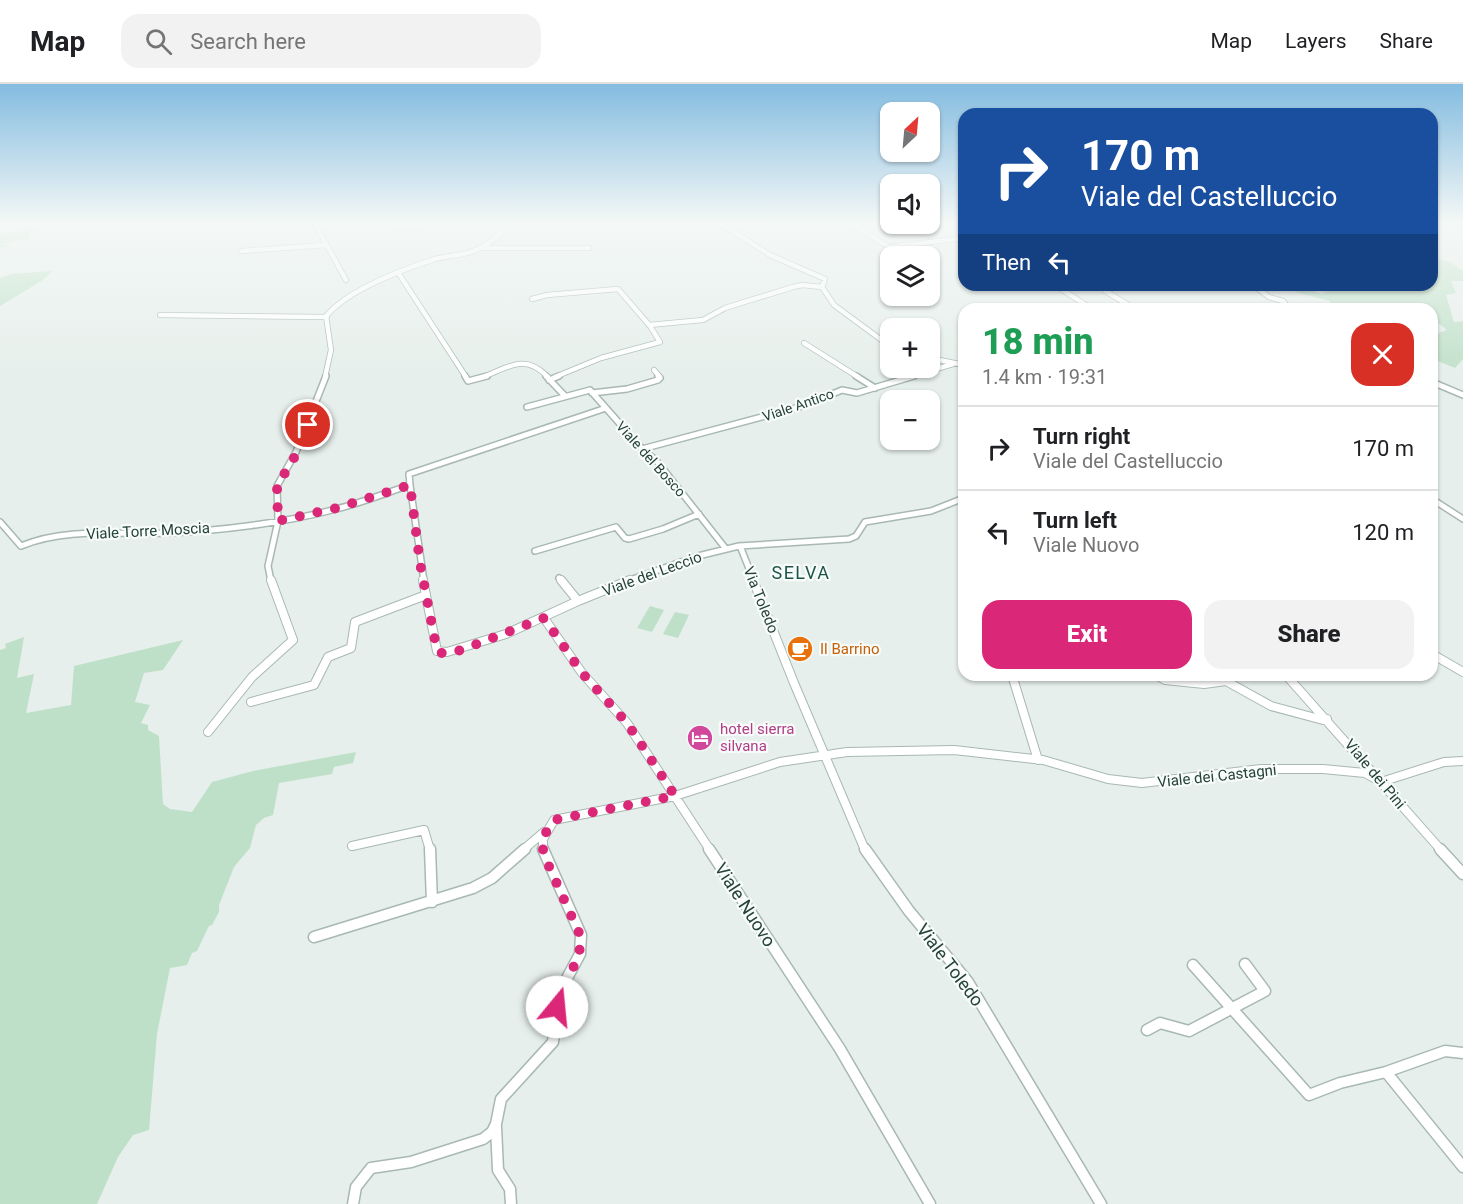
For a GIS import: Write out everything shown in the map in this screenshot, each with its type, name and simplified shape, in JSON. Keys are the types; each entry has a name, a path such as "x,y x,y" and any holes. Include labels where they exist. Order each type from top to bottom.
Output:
{"street":[{"path":"343,274 346,280"},
{"path":"208,732 252,677 293,640 268,574 278,521 277,486 297,453 331,362 327,317 339,302 398,274"},
{"path":"399,274 468,381 500,370 530,364 536,365 565,396"},
{"path":"814,274 826,280 822,287"},
{"path":"649,325 703,320 725,308 793,287 802,285 822,287"},
{"path":"822,287 834,305 880,339"},
{"path":"532,299 559,294 618,289 649,325 660,342 602,358 549,380"},
{"path":"1064,291 1083,303"},
{"path":"1105,291 1125,303"},
{"path":"1261,291 1285,303"},
{"path":"160,315 327,317"},
{"path":"804,343 875,388"},
{"path":"940,361 958,365"},
{"name":"Viale Antico","path":"642,449 803,406 842,390 857,393 953,364"},
{"path":"528,408 587,390 592,393 627,388 658,380 660,378 654,370"},
{"path":"1438,385 1463,395"},
{"name":"Viale del Bosco","path":"592,393 642,449 656,460 726,549"},
{"name":"Viale Torre Moscia","path":"0,522 21,546 40,538 105,532 165,533 278,521 337,508 410,485 409,474 606,408"},
{"path":"250,702 314,686 328,657 351,648 355,622 426,595 410,485"},
{"name":"Viale del Leccio","path":"426,595 437,651 441,654 464,649 544,618 578,601 694,558 740,546 849,539 856,536 865,522 931,511 958,500"},
{"path":"1438,503 1463,519"},
{"path":"535,551 616,527 625,538 629,539 663,529 699,514"},
{"name":"Via Toledo","path":"740,546 794,683 826,754"},
{"path":"559,578 578,601"},
{"name":"Viale Nuovo","path":"544,618 582,673 627,723 840,1049 930,1204"},
{"path":"1438,657 1463,672"},
{"path":"1014,681 1038,760"},
{"path":"1165,681 1204,684 1226,681 1271,706 1323,720 1327,719"},
{"name":"Viale dei Pini","path":"1292,681 1463,874"},
{"name":"Viale dei Castagni","path":"314,937 432,902 492,878 546,831 554,820 675,796 780,762 826,754 954,750 1038,760 1108,779 1142,783 1261,769 1323,769 1365,773 1382,782"},
{"name":"Viale Toledo","path":"826,754 865,850 909,911 968,982 1101,1204"},
{"path":"1382,782 1444,762 1463,760"},
{"path":"352,846 424,830 428,833 430,849 432,902"},
{"path":"354,1204 356,1187 370,1168 411,1162 483,1139 492,1132 501,1099 553,1042 559,993 582,945 580,935 543,853 543,839 546,831"},
{"path":"1147,1030 1160,1023 1190,1031 1265,991 1245,964"},
{"path":"1193,965 1310,1095 1340,1083 1386,1072 1444,1051 1463,1053"},
{"path":"1386,1072 1463,1167"},
{"path":"496,1124 500,1175 508,1184 512,1195 511,1204"}],"green space":[{"path":"11,274 49,274 0,306 0,278"},
{"path":"1438,274 1463,274 1463,281 1451,281 1456,293 1446,295 1454,322 1463,321 1463,359 1455,368 1438,361 1438,333 1447,330 1438,323 1438,303 1330,303 1330,301 1294,292 1313,291 1322,294 1327,291 1438,291"},
{"path":"650,606 664,610 652,632 637,628"},
{"path":"675,612 689,615 678,638 663,634"},
{"path":"24,637 17,678 34,674 26,713 71,705 74,666 183,640 163,670 144,673 135,702 150,705 141,723 148,725 148,730 159,736 163,804 170,809 192,812 212,782 253,771 356,752 353,763 334,767 332,774 279,783 273,815 264,818 256,825 250,848 234,867 219,905 219,912 212,925 209,926 197,951 192,953 187,965 170,968 157,1034 149,1130 133,1135 118,1157 97,1204 0,1204 0,650 6,648 5,644"}],"place":[{"name":"Il Barrino","path":"800,649"},
{"name":"hotel sierra silvana","path":"700,738"}],"district":[{"name":"SELVA","path":"801,573"}],"route":[{"path":"308,425 297,453 283,472 277,486 278,521 337,508 410,485 420,563 437,651 441,654 464,649 544,618 582,673 627,723 675,796 619,809 583,813 554,820 548,826 543,839 543,853 570,916 576,924 582,945 580,954 559,993 557,1007"}]}
